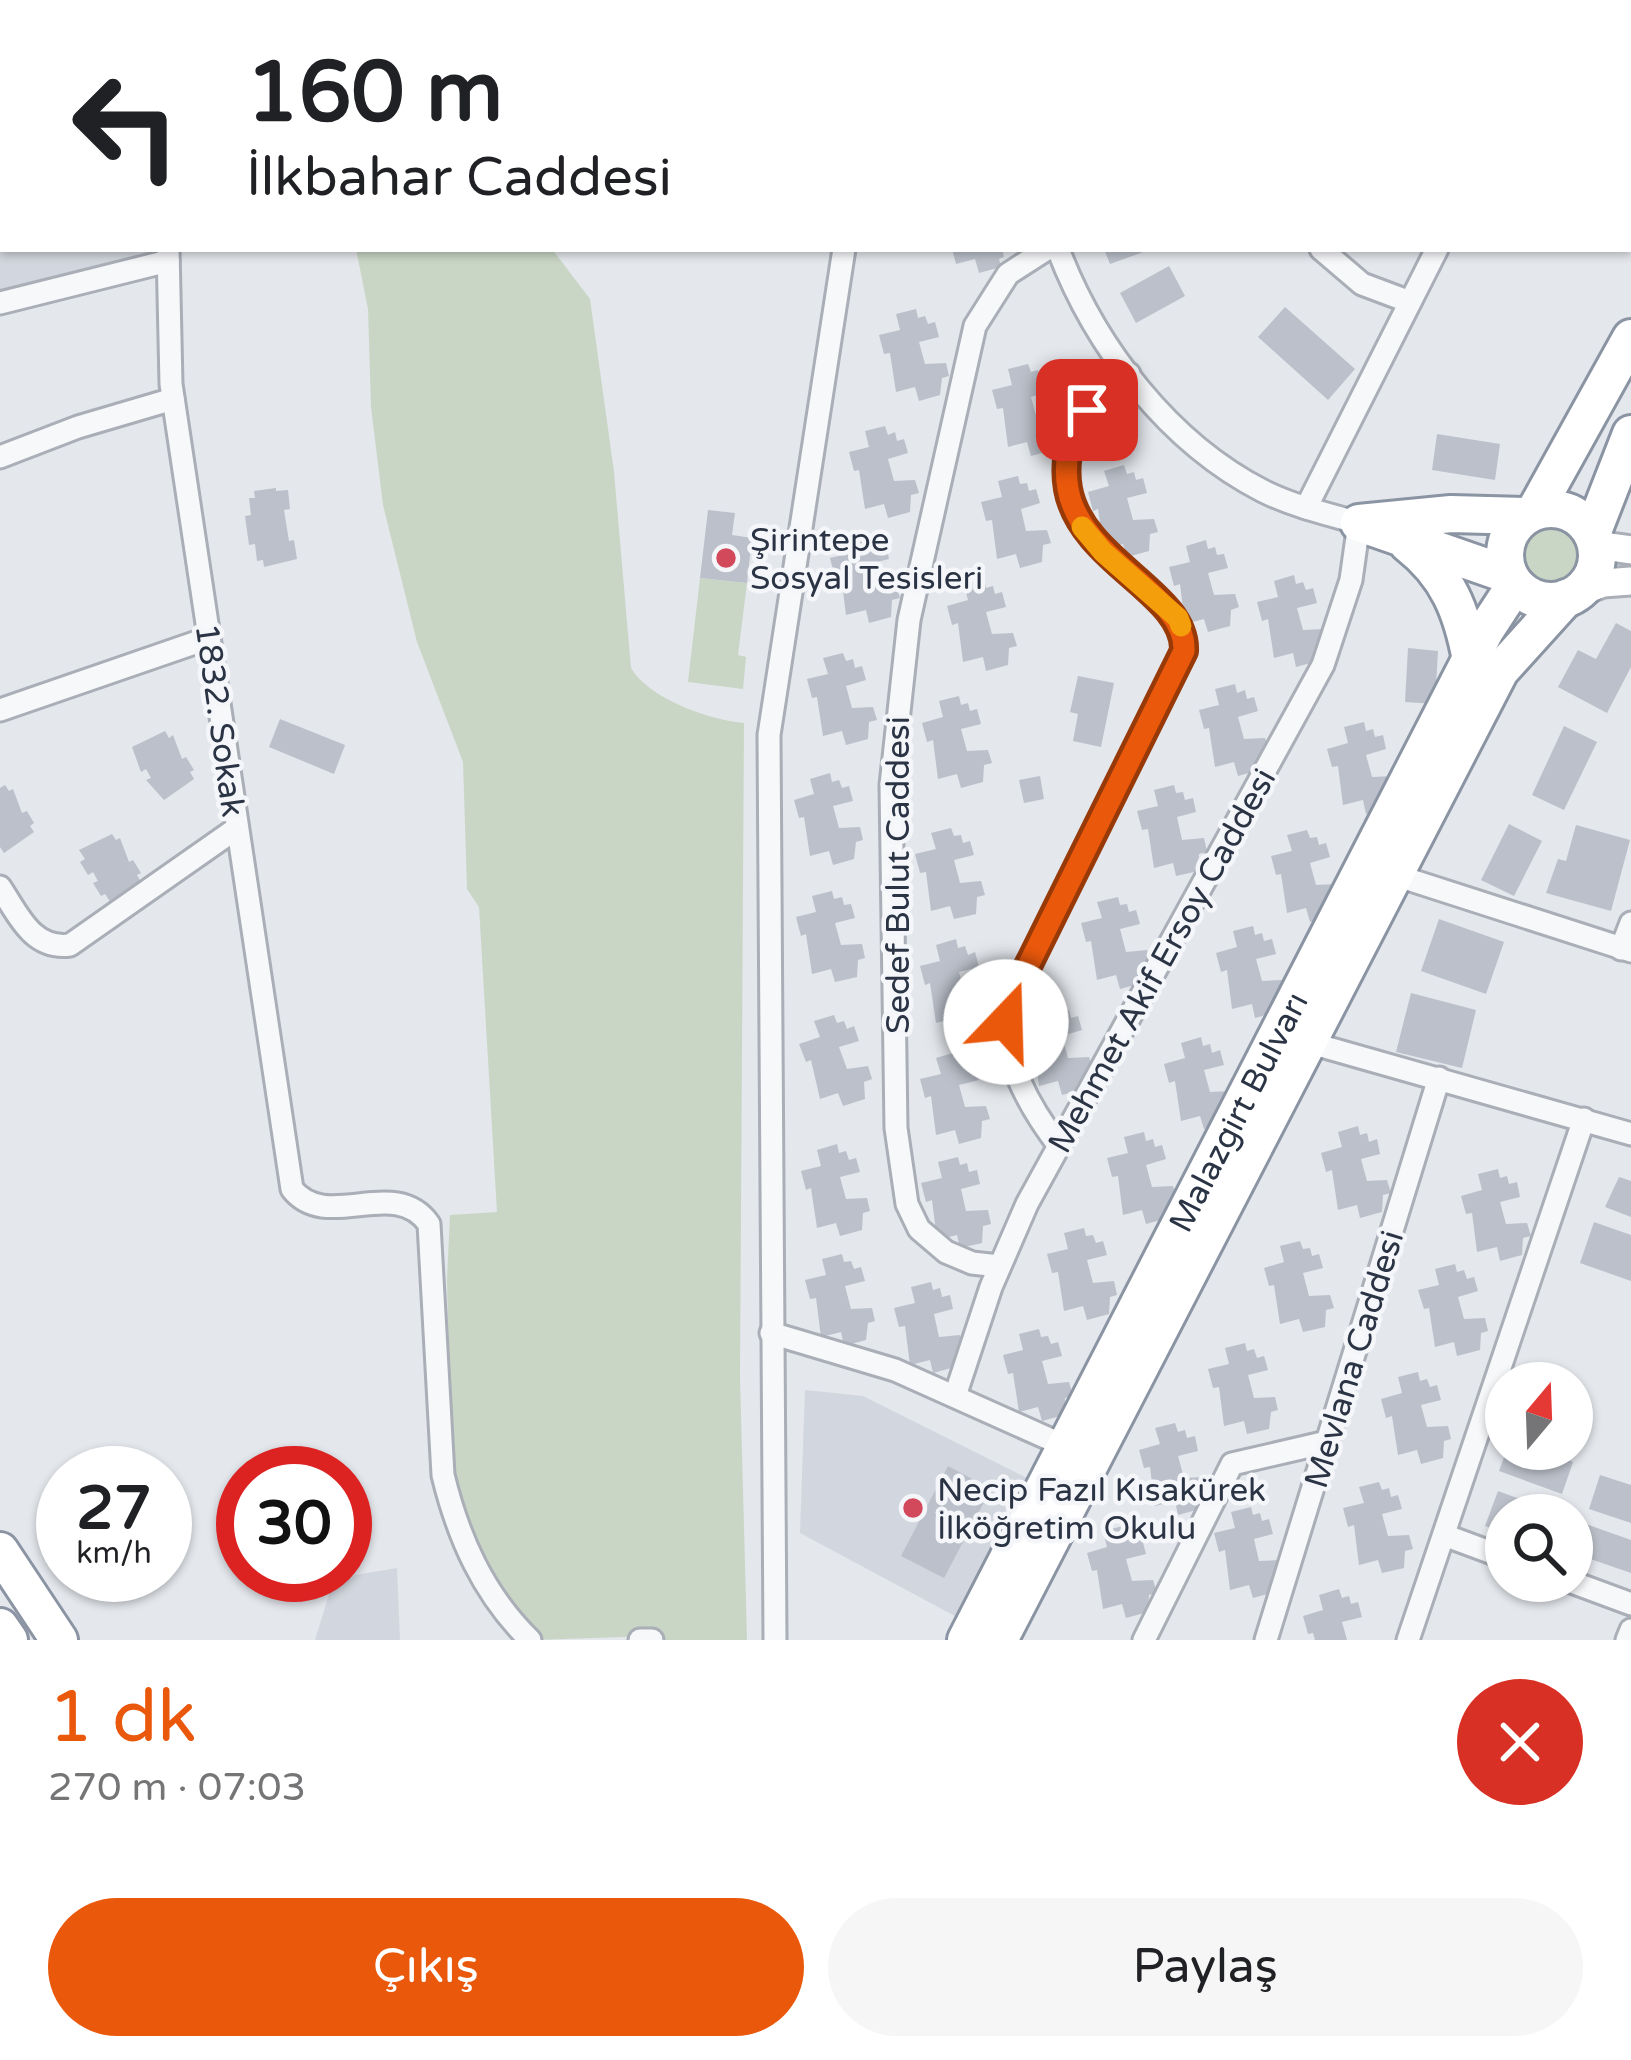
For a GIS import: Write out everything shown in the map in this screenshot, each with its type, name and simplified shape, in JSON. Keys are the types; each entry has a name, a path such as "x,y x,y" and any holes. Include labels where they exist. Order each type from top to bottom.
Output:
{"highway":[{"path":"1512,580 1506,542 1530,513 1631,338"},
{"path":"1359,523 1512,580 1544,601 1571,596 1595,567 1606,543 1631,434"},
{"path":"1359,523 1451,514 1568,512 1606,543"},
{"path":"1401,538 1432,565 1452,593 1471,660"},
{"name":"Malazgirt Bulvarı","path":"966,1640 1512,580"},
{"name":"Malazgirt Bulvarı","path":"999,1640 1500,671 1571,596"},
{"path":"0,1551 59,1640"},
{"path":"0,1627 9,1640"}],"street":[{"path":"775,1640 770,736 844,252"},
{"name":"Sedef Bulut Caddesi","path":"1000,1266 971,1263 946,1252 924,1234 907,1204 896,1128 892,785 909,620 975,326 1008,274 1042,252"},
{"path":"1059,252 1091,319 1129,374 1164,415 1217,463 1266,493 1359,523"},
{"path":"1325,252 1362,284 1411,302"},
{"path":"1306,508 1436,252"},
{"path":"0,303 168,255"},
{"name":"1832. Sokak","path":"168,255 173,399 292,1189 303,1201 319,1207 402,1203 417,1210 429,1224 446,1486 465,1545 486,1586 530,1640"},
{"path":"1059,1146 1020,1082 1006,1036 1007,1010 1184,651 1178,618 1092,541 1075,515 1068,491 1068,450 1078,422 1097,398 1129,374"},
{"path":"2,450 173,399"},
{"name":"Mehmet Akif Ersoy Caddesi","path":"955,1396 1000,1266 1059,1146 1323,664 1352,580 1359,523"},
{"path":"1571,596 1603,583 1631,581"},
{"path":"0,710 209,638"},
{"path":"0,886 37,940 49,946 70,946 237,828"},
{"path":"1395,875 1626,950 1631,923"},
{"path":"1307,1042 1631,1134"},
{"name":"Mevlana Caddesi","path":"1266,1640 1439,1078"},
{"path":"1408,1640 1584,1119"},
{"path":"771,1333 856,1356 1066,1447"},
{"path":"1144,1640 1232,1464 1327,1442"},
{"path":"1444,1535 1485,1550"},
{"path":"1593,1590 1631,1604"},
{"path":"1627,1640 1631,1630"},
{"path":"640,1640 652,1640"}],"shaded area":[{"path":"0,252 151,252 151,264 0,306"},
{"name":"Necip Fazıl Kısakürek İlköğretim Okulu","path":"805,1390 863,1396 1037,1483 966,1622 800,1533"},
{"path":"397,1568 400,1640 315,1640 327,1602 372,1602 372,1572"}],"green space":[{"path":"357,252 554,252 590,299 614,472 631,668 651,689 682,706 744,723 740,1377 747,1640 652,1636 535,1640 518,1625 452,1499 450,1215 497,1212 479,907 467,889 463,762 417,642 383,505 371,407 368,309"},
{"path":"1550,520 1573,530 1583,553 1573,576 1550,586 1527,576 1517,553 1527,530"},
{"path":"700,578 747,583 738,655 746,657 743,689 688,682"}],"building":[{"path":"953,252 1003,252 1004,257 999,259 1001,267 979,273 975,259 956,264"},
{"path":"1105,252 1143,252 1110,264"},
{"path":"1169,266 1185,296 1136,323 1120,293"},
{"path":"1285,307 1355,369 1328,400 1258,337"},
{"path":"916,309 918,318 935,322 939,337 919,342 925,364 946,363 949,376 942,378 940,395 919,401 915,387 896,392 890,353 884,354 879,335 900,330 896,314"},
{"path":"1028,364 1031,372 1038,370 1040,379 1047,377 1051,391 1031,397 1037,419 1058,418 1062,431 1054,433 1053,450 1031,456 1027,442 1008,447 1003,408 997,409 992,390 1012,385 1008,369"},
{"path":"885,426 888,435 895,432 897,441 904,439 908,453 888,459 894,481 915,480 919,493 911,495 910,512 888,518 884,504 865,509 859,470 854,471 849,452 869,447 865,431"},
{"path":"1437,434 1500,444 1495,480 1432,470"},
{"path":"1124,465 1127,474 1134,472 1136,480 1143,478 1147,493 1127,498 1133,520 1154,519 1158,532 1150,534 1149,551 1127,557 1123,544 1104,549 1098,509 1093,511 1088,492 1109,486 1104,471"},
{"path":"1018,476 1029,491 1036,489 1040,503 1021,509 1026,531 1047,530 1051,543 1043,545 1042,562 1020,568 1016,554 997,559 992,520 986,521 981,502 1002,497 998,481"},
{"path":"288,490 290,509 284,510 297,559 264,567 263,560 257,561 255,544 249,545 245,516 251,515 249,498 255,498 254,491"},
{"name":"Şirintepe Sosyal Tesisleri","path":"708,510 735,513 732,535 752,538 747,583 700,578"},
{"path":"867,531 869,540 876,538 878,546 886,544 889,559 869,564 875,586 896,585 900,598 892,600 891,617 869,623 866,610 846,615 841,575 835,577 830,558 851,553 846,537"},
{"path":"1206,540 1208,549 1215,547 1217,555 1224,554 1228,568 1208,573 1214,595 1235,594 1239,607 1231,610 1230,626 1208,632 1204,619 1185,624 1180,584 1174,586 1169,567 1190,562 1186,546"},
{"path":"1294,575 1296,584 1313,588 1317,603 1297,608 1303,630 1324,629 1327,642 1318,661 1296,667 1293,653 1274,658 1268,619 1262,621 1257,602 1278,597 1274,581"},
{"path":"984,579 986,588 993,586 995,594 1002,592 1006,607 986,612 992,634 1013,633 1017,646 1009,648 1008,665 986,671 983,657 963,662 958,623 952,625 947,606 968,600 964,585"},
{"path":"1616,623 1631,631 1631,667 1607,713 1558,687 1578,650 1596,659"},
{"path":"1408,648 1438,651 1435,704 1405,702"},
{"path":"843,653 846,661 853,659 855,668 862,666 866,680 846,686 852,708 873,707 877,720 869,722 868,739 846,745 842,731 823,736 817,697 812,698 807,679 828,674 823,658"},
{"path":"1078,676 1114,683 1101,747 1073,741 1078,714 1070,712"},
{"path":"1235,684 1237,693 1245,690 1247,699 1254,697 1258,711 1238,717 1244,739 1265,738 1269,751 1261,753 1260,770 1238,776 1234,762 1215,767 1209,728 1204,729 1199,710 1219,705 1215,689"},
{"path":"959,696 961,705 968,703 970,711 977,709 981,724 961,729 967,751 988,750 992,763 984,765 983,782 961,788 957,774 938,779 933,740 927,742 922,723 943,717 939,701"},
{"path":"280,719 345,745 334,774 269,747"},
{"path":"1364,722 1366,731 1373,729 1375,737 1383,735 1386,749 1366,755 1372,777 1393,776 1388,808 1366,814 1363,800 1343,805 1338,766 1332,767 1327,749 1348,743 1344,727"},
{"path":"1564,726 1597,742 1564,810 1532,795"},
{"path":"165,731 169,738 173,735 182,759 186,757 194,770 190,772 194,779 164,800 146,780 151,778 146,769 141,772 132,747"},
{"path":"830,773 832,782 849,786 853,801 833,806 839,828 860,827 863,840 856,842 854,859 833,865 829,851 810,856 804,817 799,818 794,800 814,794 810,779"},
{"path":"1040,776 1044,799 1024,803 1019,780"},
{"path":"1174,785 1185,800 1193,798 1196,812 1177,817 1182,840 1204,838 1207,852 1199,854 1198,871 1176,876 1173,863 1154,868 1148,829 1142,830 1137,811 1158,806 1154,790"},
{"path":"0,788 13,789 22,813 27,811 34,832 4,853 0,847"},
{"path":"1509,824 1542,841 1514,896 1481,880"},
{"path":"1576,825 1630,840 1611,911 1546,893 1558,859 1566,861"},
{"path":"951,828 963,843 970,841 974,855 954,860 960,883 981,881 985,895 977,897 976,914 954,919 950,906 931,911 926,872 920,873 915,854 936,849 931,833"},
{"path":"1307,830 1319,845 1326,843 1330,857 1310,863 1316,885 1337,884 1332,916 1310,922 1306,908 1287,913 1281,874 1276,875 1271,856 1292,851 1287,835"},
{"path":"112,834 120,838 129,862 133,860 141,873 137,875 141,882 111,903 93,883 98,881 93,872 88,875 80,862 85,859 79,850"},
{"path":"832,891 834,899 842,897 844,905 851,904 855,918 835,923 841,945 862,944 865,958 858,960 857,977 835,982 831,969 812,974 806,934 801,936 796,917 816,912 812,896"},
{"path":"1118,897 1129,912 1136,910 1140,924 1120,929 1126,952 1147,950 1151,964 1143,966 1142,983 1120,989 1116,975 1097,980 1091,941 1086,942 1081,923 1102,918 1097,902"},
{"path":"1439,919 1504,942 1486,994 1421,971"},
{"path":"1253,926 1255,935 1262,933 1264,941 1272,939 1276,954 1256,959 1262,981 1283,980 1286,993 1277,1012 1255,1018 1252,1004 1232,1009 1227,970 1221,972 1216,953 1237,947 1233,931"},
{"path":"956,939 958,948 965,946 968,955 975,952 979,967 959,972 965,994 986,993 990,1006 982,1009 981,1025 959,1031 955,1018 936,1023 930,983 925,985 920,966 940,961 936,945"},
{"path":"1411,993 1476,1010 1462,1068 1396,1052"},
{"path":"1059,1003 1062,1012 1069,1010 1071,1018 1078,1016 1082,1030 1062,1036 1068,1058 1089,1057 1093,1070 1085,1072 1084,1089 1062,1095 1058,1081 1039,1086 1033,1047 1028,1048 1023,1030 1043,1024 1039,1008"},
{"path":"834,1015 847,1029 854,1026 859,1041 839,1047 847,1069 868,1066 872,1079 864,1082 865,1099 843,1106 838,1093 820,1099 811,1060 806,1062 799,1044 820,1037 814,1021"},
{"path":"1201,1037 1212,1053 1220,1050 1224,1065 1204,1070 1210,1092 1231,1091 1225,1123 1204,1129 1200,1116 1181,1121 1175,1081 1169,1083 1164,1064 1185,1058 1181,1043"},
{"path":"956,1052 959,1061 966,1059 968,1067 975,1065 979,1080 959,1085 965,1107 986,1106 990,1119 982,1121 981,1138 959,1144 955,1130 936,1135 931,1096 925,1098 920,1079 941,1074 936,1058"},
{"path":"1358,1126 1369,1142 1377,1139 1380,1154 1361,1159 1367,1181 1387,1180 1391,1193 1383,1195 1382,1212 1360,1218 1357,1205 1338,1210 1332,1170 1326,1172 1321,1153 1342,1147 1338,1132"},
{"path":"1144,1132 1146,1141 1153,1139 1155,1147 1162,1145 1166,1159 1146,1165 1152,1187 1173,1186 1177,1199 1169,1201 1168,1218 1146,1224 1142,1210 1123,1215 1118,1176 1112,1177 1107,1158 1128,1153 1124,1137"},
{"path":"837,1144 839,1153 846,1151 849,1160 856,1158 860,1172 840,1177 846,1199 867,1198 870,1211 863,1213 862,1230 840,1236 836,1223 817,1228 811,1188 806,1190 801,1171 821,1166 817,1150"},
{"path":"958,1157 960,1165 967,1163 969,1172 977,1170 980,1184 961,1189 966,1211 988,1210 991,1224 983,1226 982,1243 960,1248 957,1235 937,1240 932,1200 926,1202 921,1183 942,1178 938,1162"},
{"path":"1498,1169 1500,1178 1507,1176 1509,1184 1517,1182 1520,1197 1500,1202 1506,1224 1527,1223 1531,1236 1523,1238 1522,1255 1500,1261 1497,1247 1477,1252 1472,1213 1466,1214 1461,1196 1482,1190 1478,1174"},
{"path":"1619,1177 1631,1181 1631,1217 1605,1207"},
{"path":"1594,1222 1631,1235 1631,1281 1580,1263"},
{"path":"1084,1228 1096,1243 1103,1241 1107,1255 1087,1260 1093,1283 1114,1281 1117,1295 1110,1297 1109,1314 1087,1320 1083,1306 1064,1311 1058,1272 1052,1273 1047,1254 1068,1249 1064,1233"},
{"path":"1300,1241 1312,1256 1319,1254 1323,1268 1303,1273 1309,1296 1330,1295 1334,1308 1326,1310 1325,1327 1303,1332 1299,1319 1280,1324 1274,1285 1269,1286 1264,1268 1284,1262 1280,1246"},
{"path":"842,1254 854,1269 861,1267 865,1281 845,1286 851,1309 872,1308 875,1321 868,1323 866,1340 844,1346 841,1332 821,1337 816,1298 810,1299 805,1280 826,1275 822,1259"},
{"path":"1455,1264 1467,1279 1474,1277 1478,1291 1458,1297 1464,1319 1485,1318 1488,1331 1481,1333 1480,1350 1457,1356 1454,1342 1435,1347 1429,1308 1424,1309 1418,1290 1439,1285 1435,1269"},
{"path":"931,1282 933,1290 940,1288 942,1297 950,1295 953,1309 934,1314 939,1337 960,1335 964,1349 956,1351 955,1367 933,1373 930,1360 910,1365 905,1326 899,1327 894,1308 915,1303 911,1287"},
{"path":"1039,1329 1051,1344 1058,1342 1062,1356 1042,1361 1048,1384 1069,1382 1073,1396 1065,1398 1064,1415 1042,1421 1038,1407 1019,1412 1013,1373 1008,1374 1003,1355 1023,1350 1019,1334"},
{"path":"1245,1343 1257,1358 1264,1356 1268,1370 1248,1375 1254,1398 1275,1397 1278,1410 1271,1412 1269,1429 1247,1434 1244,1421 1224,1426 1219,1387 1213,1388 1208,1369 1229,1364 1225,1348"},
{"path":"1418,1372 1420,1381 1437,1385 1441,1400 1421,1405 1427,1427 1448,1426 1451,1439 1444,1441 1443,1458 1421,1464 1417,1450 1398,1455 1392,1416 1386,1418 1381,1399 1402,1393 1398,1377"},
{"path":"1175,1423 1187,1438 1195,1436 1198,1451 1178,1456 1184,1478 1205,1477 1209,1490 1201,1492 1200,1509 1178,1515 1175,1501 1155,1506 1150,1467 1144,1468 1139,1450 1160,1444 1155,1428"},
{"path":"948,1466 991,1489 944,1578 901,1556"},
{"path":"1499,1470 1570,1470 1562,1494"},
{"path":"1600,1475 1631,1485 1631,1523 1593,1510"},
{"path":"1379,1482 1382,1490 1389,1488 1391,1497 1398,1495 1402,1509 1382,1514 1388,1536 1409,1535 1413,1549 1405,1551 1404,1568 1382,1573 1378,1560 1359,1565 1354,1525 1348,1527 1343,1508 1364,1503 1359,1487"},
{"path":"1251,1507 1262,1521 1269,1519 1273,1534 1254,1539 1259,1561 1280,1560 1275,1592 1253,1598 1249,1585 1230,1590 1225,1550 1219,1552 1214,1533 1235,1528 1231,1512"},
{"path":"1123,1526 1126,1535 1133,1533 1135,1541 1142,1539 1146,1554 1126,1559 1132,1581 1153,1580 1157,1593 1149,1595 1148,1612 1126,1618 1122,1604 1103,1609 1097,1570 1092,1571 1087,1553 1107,1547 1103,1531"},
{"path":"1593,1527 1631,1540 1631,1573 1593,1560"},
{"path":"1339,1589 1342,1598 1349,1596 1351,1604 1358,1602 1362,1617 1342,1622 1347,1640 1315,1640 1303,1616 1323,1610 1319,1595"}],"slow traffic":[{"path":"1082,527 1181,626"}],"place":[{"name":"Şirintepe Sosyal Tesisleri","path":"726,558"},
{"name":"Necip Fazıl Kısakürek İlköğretim Okulu","path":"913,1508"}],"route":[{"path":"1006,1022 1012,998 1184,651 1178,618 1092,541 1075,515 1066,464 1072,436 1087,410"}]}
